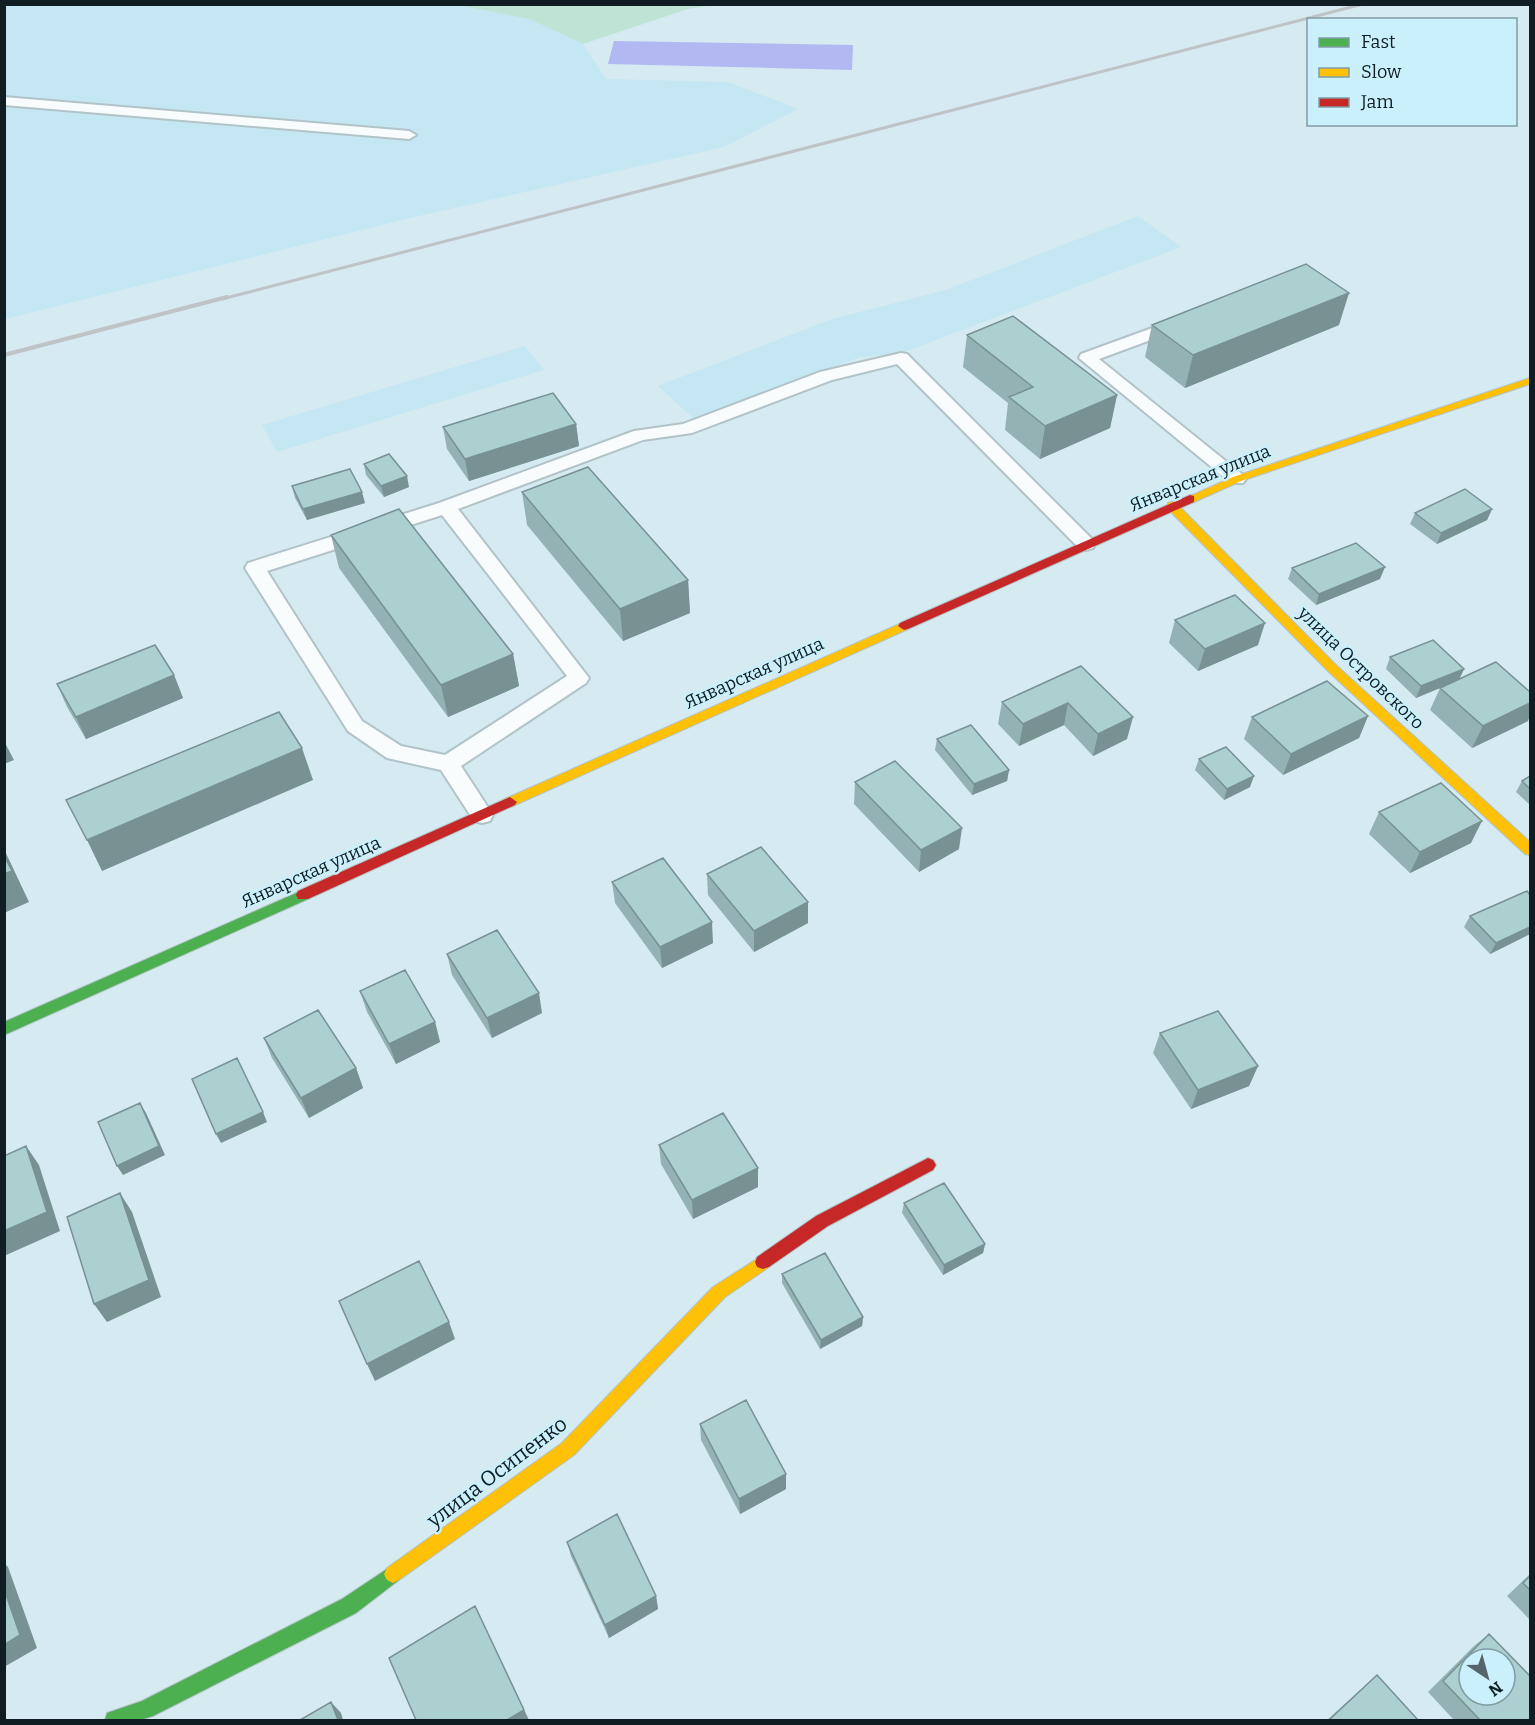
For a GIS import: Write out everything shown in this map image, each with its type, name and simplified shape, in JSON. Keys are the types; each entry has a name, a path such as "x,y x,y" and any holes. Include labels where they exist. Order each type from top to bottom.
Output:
{"street":[{"name":"Январская улица","path":"4,1029 1172,506 1237,479 1530,381"},
{"name":"улица Островского","path":"1172,506 1333,669 1530,850"},
{"name":"улица Осипенко","path":"114,1720 146,1709 349,1606 568,1449 719,1292 822,1221 928,1165"}],"lane":[{"path":"4,101 409,135"},
{"path":"1192,318 1087,358 1237,479"},
{"path":"482,815 448,764 395,752 355,726 255,568 446,507 640,435 686,429 826,375 901,358 1086,544"},
{"path":"446,507 579,678 448,764"}],"shaded area":[{"path":"5,5 457,5 529,19 583,44 606,79 728,82 798,109 724,147 410,218 5,319"},
{"path":"1138,216 1181,247 907,351 858,358 693,418 658,386 832,319 946,290"},
{"path":"525,346 544,370 277,452 262,425"}],"green space":[{"path":"457,5 714,5 688,9 583,44 529,19"}],"water":[{"path":"614,41 853,45 852,70 608,64"}],"building":[{"path":"1306,264 1349,293 1193,355 1152,325"},
{"path":"1013,316 1117,395 1045,426 1009,397 1033,387 967,335"},
{"path":"553,393 576,424 465,459 443,427"},
{"path":"389,454 407,476 381,486 364,464"},
{"path":"588,467 688,580 620,609 522,492"},
{"path":"350,469 362,492 303,509 292,486"},
{"path":"1465,489 1492,509 1441,533 1415,513"},
{"path":"399,509 513,654 441,685 331,535"},
{"path":"1356,543 1385,567 1319,594 1292,568"},
{"path":"1235,595 1265,623 1205,649 1175,620"},
{"path":"1433,640 1464,669 1421,686 1390,657"},
{"path":"155,645 174,675 76,717 57,684"},
{"path":"1496,662 1530,692 1530,703 1483,726 1440,688"},
{"path":"1081,666 1133,717 1098,734 1068,703 1023,724 1002,702"},
{"path":"1327,681 1368,716 1291,754 1252,717"},
{"path":"279,712 302,748 87,840 66,800"},
{"path":"971,725 1009,770 974,784 937,739"},
{"path":"1226,747 1254,776 1227,789 1199,759"},
{"path":"895,761 962,828 921,850 855,782"},
{"path":"1530,776 1530,789 1522,781"},
{"path":"1441,783 1482,821 1420,852 1379,812"},
{"path":"761,847 808,902 754,931 707,874"},
{"path":"4,856 12,871 4,874"},
{"path":"663,858 712,922 660,947 612,882"},
{"path":"1527,891 1530,895 1530,927 1496,943 1470,916"},
{"path":"497,930 539,993 487,1018 447,954"},
{"path":"405,970 435,1022 389,1044 360,991"},
{"path":"318,1010 356,1068 301,1098 264,1038"},
{"path":"1218,1011 1258,1066 1198,1090 1160,1033"},
{"path":"237,1058 263,1112 216,1134 192,1079"},
{"path":"140,1103 159,1146 117,1166 98,1122"},
{"path":"723,1113 758,1168 692,1200 659,1145"},
{"path":"26,1146 47,1212 4,1231 4,1156"},
{"path":"944,1183 985,1244 944,1265 904,1203"},
{"path":"120,1193 149,1280 94,1304 67,1217"},
{"path":"825,1253 863,1317 821,1340 782,1274"},
{"path":"419,1261 449,1322 367,1364 339,1301"},
{"path":"746,1400 786,1474 739,1499 700,1424"},
{"path":"617,1514 656,1596 605,1625 567,1542"},
{"path":"1530,1576 1530,1590 1523,1583"},
{"path":"4,1589 20,1635 4,1645"},
{"path":"475,1606 524,1710 507,1720 416,1720 389,1658"},
{"path":"1489,1634 1502,1647 1476,1647"},
{"path":"1517,1663 1530,1676 1530,1720 1480,1720 1468,1707 1517,1707"},
{"path":"1457,1667 1457,1696 1443,1681"},
{"path":"1377,1675 1418,1720 1329,1720"},
{"path":"331,1702 338,1720 300,1720"}],"railway":[{"path":"1309,18 1363,4"},
{"path":"222,299 1307,18"},
{"path":"4,355 227,297"}],"traffic: fast":[{"path":"4,1029 303,895"},
{"path":"114,1720 146,1709 349,1606 393,1574"}],"traffic: slow":[{"path":"1190,499 1237,479 1530,381"},
{"path":"1172,506 1333,669 1530,850"},
{"path":"510,802 904,626"},
{"path":"393,1574 568,1449 719,1292 763,1262"}],"traffic: jam":[{"path":"904,626 1190,499"},
{"path":"303,895 510,802"},
{"path":"763,1262 822,1221 928,1165"}]}
